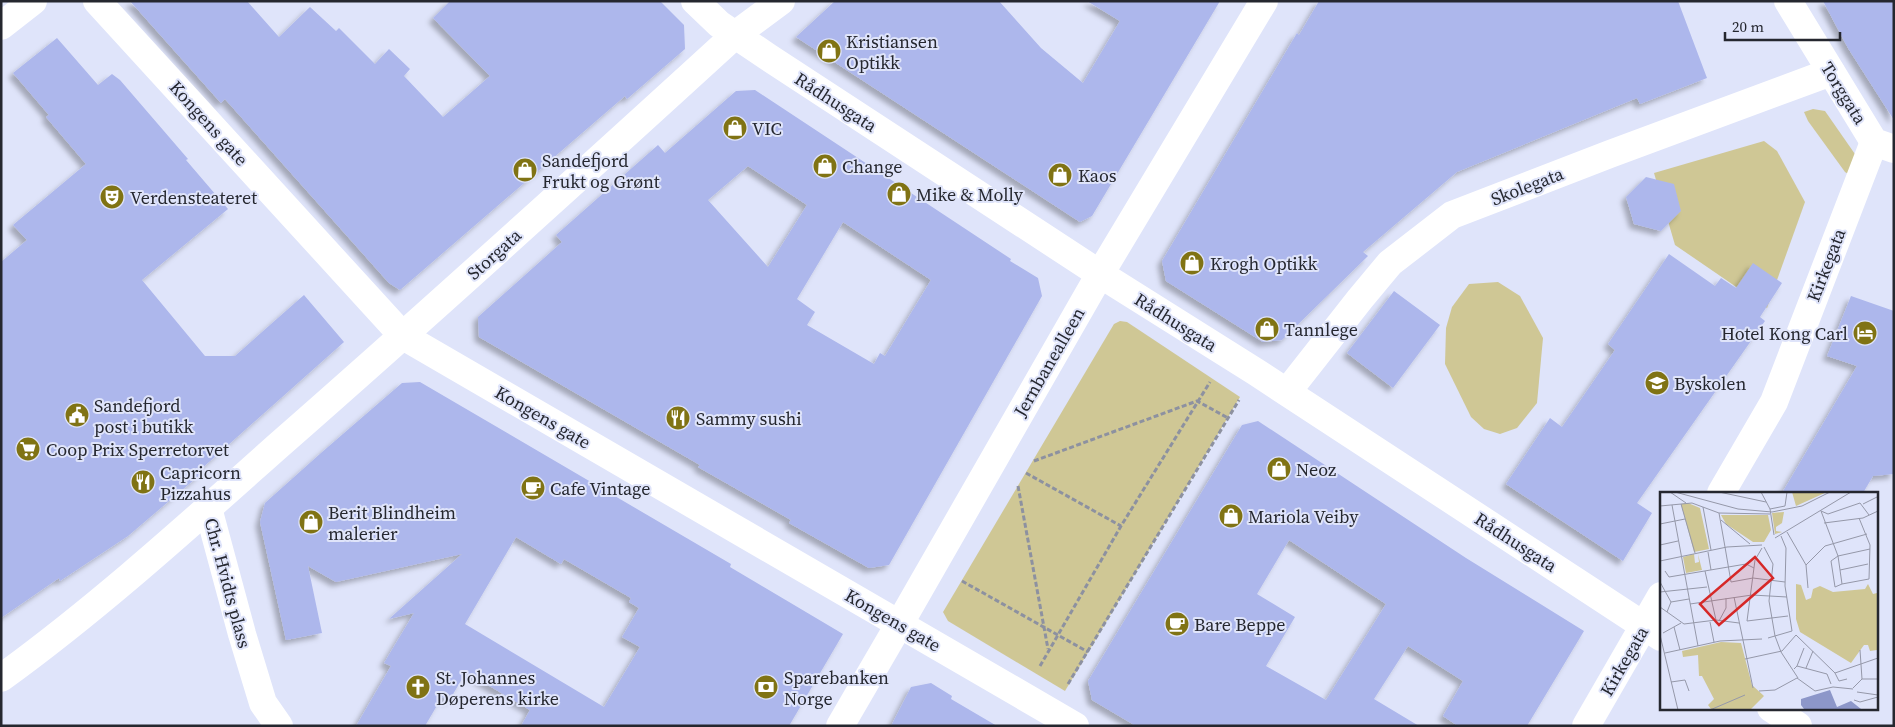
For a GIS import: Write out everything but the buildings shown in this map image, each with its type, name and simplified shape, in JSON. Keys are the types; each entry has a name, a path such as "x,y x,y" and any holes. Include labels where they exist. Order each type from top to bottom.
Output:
{"street":[{"path":"1,26 33,1"},
{"name":"Kongens gate","path":"97,1 403,336 1075,726"},
{"name":"Rådhusgata","path":"696,1 719,24 735,36 1100,274 1287,392 1653,632"},
{"name":"Storgata","path":"208,508 403,336 735,36 781,1"},
{"name":"Jernbanealleen","path":"840,726 1100,274 1264,1"},
{"name":"Torggata","path":"1788,1 1831,72 1884,146"},
{"name":"Skolegata","path":"1287,392 1390,263 1452,215 1831,72"},
{"name":"Kirkegata","path":"1722,492 1774,402 1884,146"},
{"name":"Chr. Hvidts plass","path":"1,678 35,654 208,508 263,703 279,726"},
{"name":"Kirkegata","path":"1586,726 1653,632 1660,600"},
{"path":"1774,710 1798,726"}],"path":[{"path":"1057,635 1211,379"},
{"path":"1052,712 1240,397"},
{"path":"1032,462 1198,401 1228,418"},
{"path":"1026,473 1121,526"},
{"path":"1018,485 1048,650"},
{"path":"961,580 1088,652"}],"shaded area":[{"path":"1813,109 1825,111 1857,157 1853,177 1845,172 1808,121 1804,112"},
{"path":"1764,141 1777,151 1805,202 1767,308 1675,245 1654,173"},
{"path":"1498,282 1520,296 1543,338 1537,403 1517,428 1500,434 1484,429 1471,417 1445,364 1446,328 1452,307 1469,284"},
{"path":"1120,321 1127,322 1240,397 1065,691 948,621 943,612 1114,324"}],"place":[{"name":"Kristiansen Optikk","path":"829,51"},
{"name":"VIC","path":"735,128"},
{"name":"Change","path":"825,166"},
{"name":"Sandefjord Frukt og Grønt","path":"525,170"},
{"name":"Kaos","path":"1060,175"},
{"name":"Mike & Molly","path":"899,194"},
{"name":"Verdensteateret","path":"112,197"},
{"name":"Krogh Optikk","path":"1192,263"},
{"name":"Tannlege","path":"1267,329"},
{"name":"Hotel Kong Carl","path":"1865,333"},
{"name":"Byskolen","path":"1657,383"},
{"name":"Sandefjord post i butikk","path":"77,415"},
{"name":"Sammy sushi","path":"678,418"},
{"name":"Coop Prix Sperretorvet","path":"28,449"},
{"name":"Neoz","path":"1279,469"},
{"name":"Capricorn Pizzahus","path":"143,482"},
{"name":"Cafe Vintage","path":"533,488"},
{"name":"Mariola Veiby","path":"1231,516"},
{"name":"Berit Blindheim malerier","path":"311,522"},
{"name":"Bare Beppe","path":"1177,624"},
{"name":"St. Johannes Døperens kirke","path":"418,687"},
{"name":"Sparebanken Norge","path":"766,687"}]}
